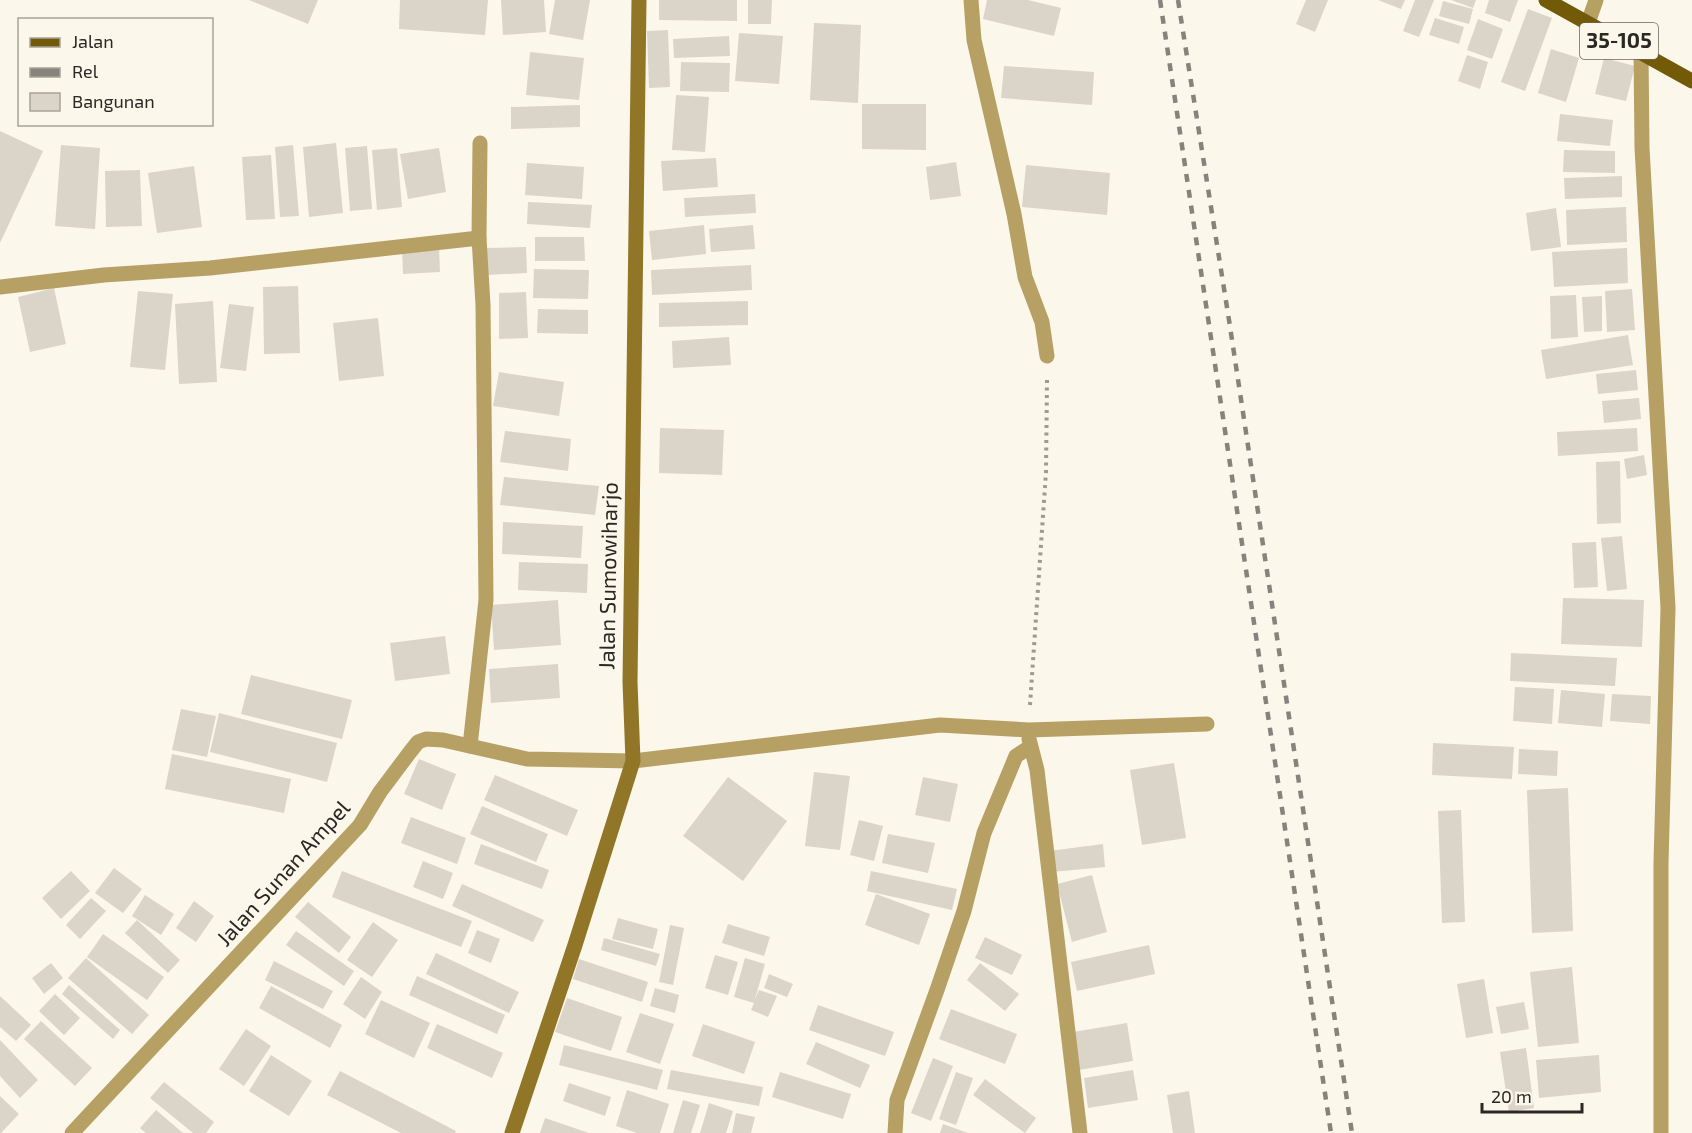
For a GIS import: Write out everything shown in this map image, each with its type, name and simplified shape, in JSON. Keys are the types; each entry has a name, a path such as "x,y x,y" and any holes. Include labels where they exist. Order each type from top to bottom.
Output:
{"main road":[{"name":"35-105","path":"1546,0 1692,81"}],"street":[{"name":"Jalan Sumowiharjo","path":"512,1133 633,761 630,682 639,0"},
{"path":"971,0 974,40 1014,214 1025,277 1041,322 1047,356"},
{"path":"1587,23 1596,0"},
{"path":"1641,53 1642,148 1668,608 1661,863 1661,1133"},
{"path":"470,746 486,600 483,305 478,238 480,143"},
{"path":"0,287 104,275 210,268 478,238"},
{"name":"Jalan Sunan Ampel","path":"72,1133 360,825 380,792 418,742 426,739 527,759 633,761 940,725 1029,730 1207,724"},
{"path":"1029,730 1030,747 1037,770 1080,1133"},
{"path":"895,1133 897,1100 952,945 984,833 1016,756 1030,747"}],"path":[{"path":"1029,730 1046,472 1047,356"}],"building":[{"path":"249,0 318,0 308,24"},
{"path":"400,0 488,0 485,35 399,29"},
{"path":"501,0 544,0 546,32 503,35"},
{"path":"555,0 590,0 583,40 549,34"},
{"path":"659,0 737,0 737,21 659,20"},
{"path":"748,0 772,0 771,24 748,24"},
{"path":"987,0 1028,0 1061,8 1054,36 983,19"},
{"path":"1306,0 1328,0 1315,32 1296,24"},
{"path":"1378,0 1405,0 1401,9"},
{"path":"1415,0 1434,0 1419,37 1403,31"},
{"path":"1451,0 1476,0 1473,8"},
{"path":"1489,0 1518,0 1510,22 1485,13"},
{"path":"1443,1 1473,9 1469,24 1439,16"},
{"path":"1528,9 1552,18 1525,91 1501,82"},
{"path":"1435,18 1464,27 1459,44 1429,35"},
{"path":"1478,19 1503,29 1492,59 1467,50"},
{"path":"814,23 861,25 858,103 810,100"},
{"path":"668,30 670,87 649,88 647,31"},
{"path":"739,33 783,36 779,84 735,81"},
{"path":"729,36 730,56 674,58 673,39"},
{"path":"1551,49 1579,58 1566,102 1538,93"},
{"path":"530,52 584,58 579,100 526,95"},
{"path":"1467,55 1488,62 1480,89 1458,81"},
{"path":"1604,58 1635,66 1626,101 1595,94"},
{"path":"681,62 730,63 729,92 680,91"},
{"path":"1004,66 1094,72 1092,105 1001,98"},
{"path":"676,95 709,97 705,152 672,150"},
{"path":"862,104 926,104 926,150 862,149"},
{"path":"580,105 580,127 511,129 511,107"},
{"path":"1560,114 1613,120 1610,146 1557,141"},
{"path":"0,131 43,151 0,243"},
{"path":"336,143 343,213 309,217 303,147"},
{"path":"61,145 100,148 95,229 55,226"},
{"path":"293,145 299,216 280,217 275,147"},
{"path":"367,146 372,209 350,211 345,148"},
{"path":"397,148 402,207 377,210 372,150"},
{"path":"439,148 446,192 408,199 400,154"},
{"path":"1564,150 1615,151 1615,173 1563,172"},
{"path":"271,155 275,219 246,220 242,157"},
{"path":"716,158 718,187 663,191 661,161"},
{"path":"956,162 961,196 930,200 926,167"},
{"path":"527,163 584,167 582,199 525,195"},
{"path":"1026,165 1110,173 1107,215 1022,207"},
{"path":"194,166 202,227 157,233 148,173"},
{"path":"140,170 142,226 106,227 105,171"},
{"path":"1622,176 1622,197 1565,199 1564,178"},
{"path":"755,194 756,213 685,217 684,198"},
{"path":"528,202 592,205 590,228 527,224"},
{"path":"1626,207 1627,242 1567,245 1566,210"},
{"path":"1556,208 1561,247 1531,251 1526,213"},
{"path":"704,225 706,254 652,260 649,231"},
{"path":"753,225 755,249 711,252 709,229"},
{"path":"535,237 584,237 585,261 535,261"},
{"path":"439,247 440,272 403,274 402,249"},
{"path":"526,247 527,273 488,275 486,248"},
{"path":"1627,248 1628,283 1554,287 1552,252"},
{"path":"751,265 752,290 652,295 651,270"},
{"path":"534,269 589,270 588,299 533,298"},
{"path":"298,286 300,353 264,354 263,287"},
{"path":"54,288 66,344 30,352 18,297"},
{"path":"1632,289 1635,330 1607,332 1605,291"},
{"path":"138,291 173,294 165,370 130,367"},
{"path":"526,292 528,338 499,339 499,293"},
{"path":"1576,295 1578,337 1551,339 1550,296"},
{"path":"1602,296 1602,331 1584,332 1582,297"},
{"path":"213,301 217,382 179,384 175,304"},
{"path":"748,301 748,325 659,327 659,303"},
{"path":"229,304 254,307 246,371 220,368"},
{"path":"538,309 588,310 588,334 537,333"},
{"path":"378,318 384,376 339,381 333,323"},
{"path":"1628,335 1633,365 1546,379 1541,350"},
{"path":"729,337 731,365 673,368 672,341"},
{"path":"1636,370 1638,390 1598,394 1596,374"},
{"path":"499,372 564,382 559,416 493,406"},
{"path":"1639,398 1641,419 1604,423 1602,401"},
{"path":"660,428 724,430 722,475 659,473"},
{"path":"1637,428 1638,451 1558,456 1557,432"},
{"path":"505,431 571,439 568,471 500,462"},
{"path":"1644,455 1647,475 1627,479 1624,459"},
{"path":"1620,461 1621,523 1597,524 1596,462"},
{"path":"504,477 599,486 595,515 500,505"},
{"path":"503,522 583,526 581,558 502,554"},
{"path":"1622,536 1627,589 1607,591 1601,538"},
{"path":"1596,542 1598,587 1574,588 1572,543"},
{"path":"519,562 588,564 587,593 518,590"},
{"path":"1563,598 1644,600 1642,647 1561,644"},
{"path":"558,600 561,645 494,650 491,605"},
{"path":"445,636 450,674 395,681 390,643"},
{"path":"1511,653 1617,658 1615,686 1510,681"},
{"path":"558,664 560,698 491,703 489,669"},
{"path":"251,675 352,700 342,739 241,714"},
{"path":"1515,687 1554,689 1552,724 1513,721"},
{"path":"1561,690 1605,694 1602,727 1558,723"},
{"path":"1612,694 1651,696 1650,724 1610,721"},
{"path":"181,709 216,716 207,757 172,750"},
{"path":"219,713 337,743 327,782 210,752"},
{"path":"1433,743 1514,747 1512,779 1432,775"},
{"path":"1519,749 1558,751 1557,776 1518,774"},
{"path":"172,754 291,779 284,813 165,789"},
{"path":"419,759 456,774 442,810 404,794"},
{"path":"1174,763 1186,838 1142,845 1130,770"},
{"path":"814,772 850,776 840,850 805,846"},
{"path":"495,775 578,810 567,836 484,800"},
{"path":"728,777 787,821 743,881 683,836"},
{"path":"923,777 958,784 950,822 915,815"},
{"path":"1568,788 1573,931 1532,933 1527,790"},
{"path":"482,806 548,834 536,862 470,834"},
{"path":"1461,810 1465,922 1442,923 1438,811"},
{"path":"411,817 466,838 457,864 401,843"},
{"path":"859,820 883,826 874,861 850,855"},
{"path":"888,834 935,843 928,873 882,863"},
{"path":"481,844 549,870 542,889 474,864"},
{"path":"1103,844 1105,867 1052,872 1049,851"},
{"path":"423,861 453,873 443,899 413,887"},
{"path":"114,868 142,889 123,913 95,893"},
{"path":"71,871 90,891 61,919 42,898"},
{"path":"342,871 472,921 461,947 332,897"},
{"path":"871,871 957,889 952,910 867,891"},
{"path":"1092,875 1107,932 1072,942 1057,884"},
{"path":"462,884 544,920 533,942 452,906"},
{"path":"876,894 930,914 919,945 865,925"},
{"path":"145,895 174,914 161,935 132,916"},
{"path":"91,898 106,911 80,939 66,925"},
{"path":"194,901 214,916 196,942 176,928"},
{"path":"308,902 351,937 339,953 295,917"},
{"path":"618,918 658,929 653,949 612,939"},
{"path":"137,920 180,960 168,973 125,933"},
{"path":"373,922 398,940 372,977 347,960"},
{"path":"728,924 770,937 764,956 722,943"},
{"path":"670,925 684,928 673,985 659,982"},
{"path":"477,930 500,939 491,963 468,953"},
{"path":"296,931 354,971 344,986 286,945"},
{"path":"103,934 164,977 147,1000 87,957"},
{"path":"985,937 1022,955 1012,975 975,958"},
{"path":"604,938 660,954 656,966 601,950"},
{"path":"1149,945 1155,974 1077,991 1071,962"},
{"path":"436,953 519,992 509,1013 426,974"},
{"path":"715,955 738,962 728,995 705,988"},
{"path":"86,958 149,1015 132,1034 68,978"},
{"path":"745,958 765,964 755,999 759,990 777,996 768,1017 751,1010 754,1003 734,997"},
{"path":"579,959 648,982 642,1002 573,979"},
{"path":"274,961 333,991 323,1009 265,980"},
{"path":"51,963 63,978 44,994 32,978"},
{"path":"980,963 1019,994 1005,1011 967,980"},
{"path":"1572,967 1579,1043 1538,1047 1530,972"},
{"path":"769,974 793,984 787,997 764,988"},
{"path":"417,976 505,1015 497,1034 409,995"},
{"path":"361,977 382,992 365,1019 343,1004"},
{"path":"1484,979 1493,1033 1466,1038 1457,984"},
{"path":"69,985 120,1030 113,1039 62,994"},
{"path":"271,986 342,1025 330,1048 259,1008"},
{"path":"655,988 679,995 675,1013 650,1006"},
{"path":"55,994 80,1018 64,1035 39,1011"},
{"path":"0,996 31,1025 16,1041 0,1027"},
{"path":"567,998 622,1017 611,1051 555,1032"},
{"path":"381,1000 430,1023 414,1058 365,1034"},
{"path":"1524,1002 1529,1029 1501,1034 1496,1007"},
{"path":"818,1005 894,1032 885,1056 809,1030"},
{"path":"951,1009 1017,1034 1005,1064 939,1039"},
{"path":"640,1013 674,1024 660,1064 626,1052"},
{"path":"41,1021 92,1068 75,1086 24,1039"},
{"path":"1127,1023 1133,1061 1079,1070 1073,1032"},
{"path":"437,1024 503,1053 492,1078 427,1048"},
{"path":"703,1024 755,1042 744,1074 692,1056"},
{"path":"246,1029 271,1046 244,1086 219,1069"},
{"path":"0,1040 38,1080 20,1098 0,1076"},
{"path":"816,1042 870,1065 860,1088 806,1064"},
{"path":"564,1045 663,1070 657,1090 559,1065"},
{"path":"1526,1048 1534,1108 1509,1112 1500,1052"},
{"path":"271,1055 312,1081 289,1116 249,1091"},
{"path":"1599,1055 1601,1092 1539,1098 1536,1060"},
{"path":"933,1058 953,1066 931,1121 911,1113"},
{"path":"671,1070 763,1087 759,1106 667,1089"},
{"path":"1133,1070 1138,1100 1088,1108 1084,1078"},
{"path":"340,1071 456,1131 455,1133 401,1133 327,1095"},
{"path":"780,1072 851,1094 843,1119 772,1097"},
{"path":"956,1072 973,1078 956,1125 939,1119"},
{"path":"985,1079 1036,1118 1025,1133 973,1095"},
{"path":"164,1082 214,1122 206,1133 193,1133 150,1098"},
{"path":"569,1083 611,1097 605,1116 563,1101"},
{"path":"627,1090 669,1104 660,1133 637,1133 616,1126"},
{"path":"1189,1091 1195,1133 1173,1133 1167,1095"},
{"path":"0,1096 19,1114 1,1133 0,1133"},
{"path":"683,1100 700,1105 691,1133 673,1133"},
{"path":"709,1103 733,1111 726,1133 700,1133"},
{"path":"156,1110 183,1133 146,1133 140,1128"},
{"path":"736,1113 755,1117 751,1133 732,1133"},
{"path":"545,1118 589,1133 540,1133"},
{"path":"943,1124 968,1133 940,1133"}],"railway":[{"path":"1160,0 1331,1133"},
{"path":"1178,0 1229,320 1352,1133"}]}
